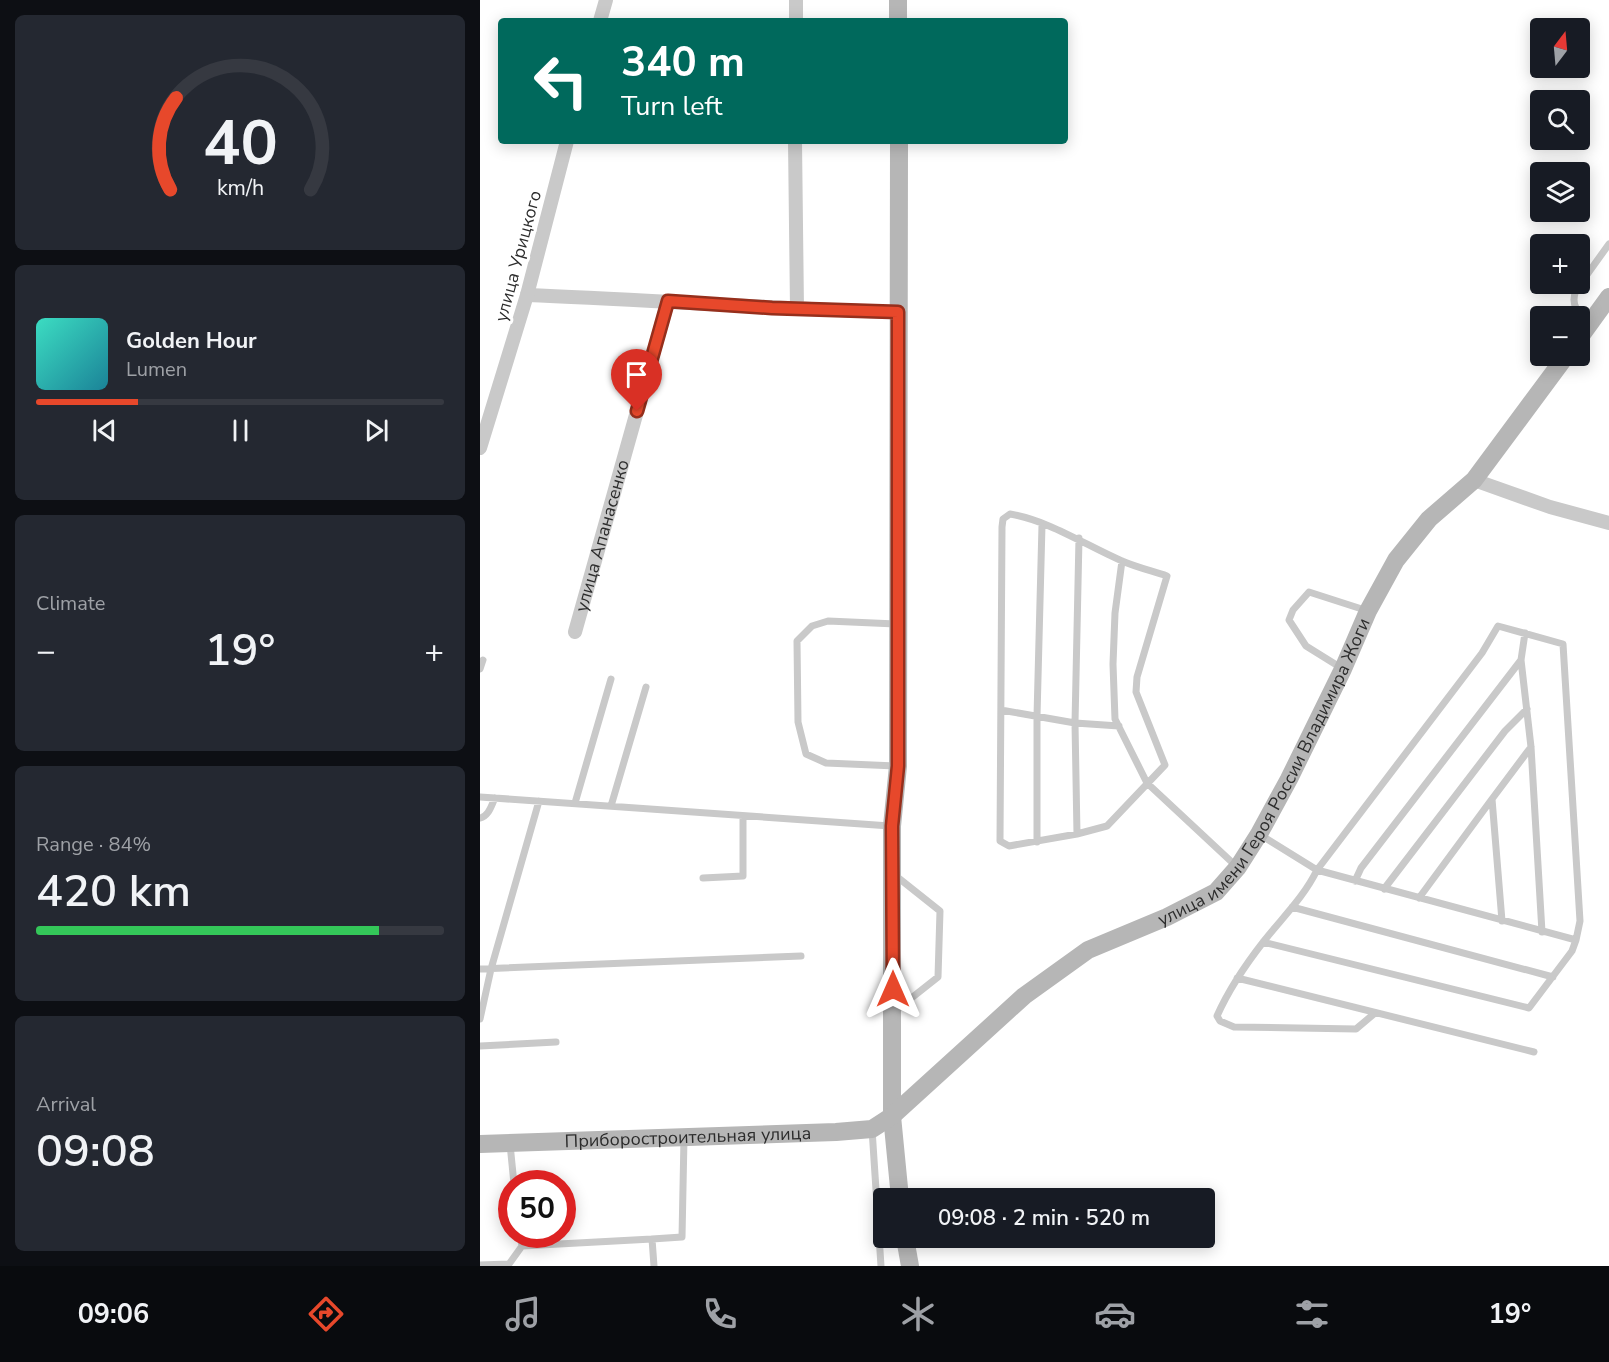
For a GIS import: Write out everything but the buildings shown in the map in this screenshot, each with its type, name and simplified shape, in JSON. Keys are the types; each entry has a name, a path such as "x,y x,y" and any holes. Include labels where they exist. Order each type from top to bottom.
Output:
{"main road":[{"path":"898,0 898,18"},
{"path":"899,144 898,766 892,826 892,1116 899,1188"},
{"path":"1590,323 1609,297"},
{"name":"улица имени Героя России Владимира Жоги","path":"892,1116 1024,996 1088,950 1167,917 1216,892 1238,867 1259,834 1343,669 1368,611 1396,560 1429,519 1474,480 1559,366"},
{"path":"872,1129 892,1116"},
{"name":"Приборостроительная улица","path":"480,1144 684,1138 872,1129"},
{"path":"907,1248 910,1266"}],"street":[{"path":"601,18 606,0"},
{"path":"795,18 796,0"},
{"name":"улица Урицкого","path":"480,448 527,295 566,144"},
{"path":"795,144 797,309"},
{"path":"527,295 898,312"},
{"name":"улица Апанасенко","path":"575,632 668,301"},
{"path":"1474,480 1550,507 1609,523"}],"lane":[{"path":"1575,306 1573,299 1576,290 1609,244"},
{"path":"1010,514 1024,516 1042,525 1079,538 1122,561 1167,576 1137,677 1136,692 1165,765 1107,826 1077,834 1009,846 1000,841 1003,519 1010,514"},
{"path":"1037,842 1037,716 1042,525"},
{"path":"1077,834 1075,723 1079,538"},
{"path":"1122,561 1115,613 1113,664 1115,719 1147,783 1238,867"},
{"path":"1343,669 1306,646 1289,620 1293,609 1310,592 1368,611"},
{"path":"898,624 828,621 812,626 797,641 798,722 806,754 826,763 898,766"},
{"path":"1263,942 1529,1008 1572,951 1580,921 1563,644 1498,626 1482,653 1317,870 1309,887 1263,942 1237,978 1217,1016 1220,1022 1234,1027 1356,1029 1376,1013"},
{"path":"1525,633 1521,660 1531,747 1542,932"},
{"path":"480,669 483,660"},
{"path":"1355,881 1361,868 1521,660"},
{"path":"575,804 611,679"},
{"path":"611,806 646,687"},
{"path":"1384,889 1505,731 1527,709"},
{"path":"1001,710 1075,723 1119,726"},
{"path":"1419,898 1531,747"},
{"path":"480,797 892,826"},
{"path":"480,818 486,817 495,798"},
{"path":"1491,799 1502,921"},
{"path":"480,1019 491,969 539,801"},
{"path":"703,878 743,876 742,816"},
{"path":"1259,834 1317,870 1576,940"},
{"path":"892,873 940,910 938,977 893,1013"},
{"path":"1292,907 1553,977"},
{"path":"480,969 801,956"},
{"path":"1237,978 1533,1052"},
{"path":"480,1046 556,1042"},
{"path":"872,1129 881,1266"},
{"path":"576,1243 682,1237 684,1138"},
{"path":"510,1143 513,1170"},
{"path":"652,1239 654,1266"},
{"path":"480,1265 509,1264 521,1248"}],"route":[{"path":"637,411 668,301 772,308 898,312 898,766 892,826 893,989"}]}
